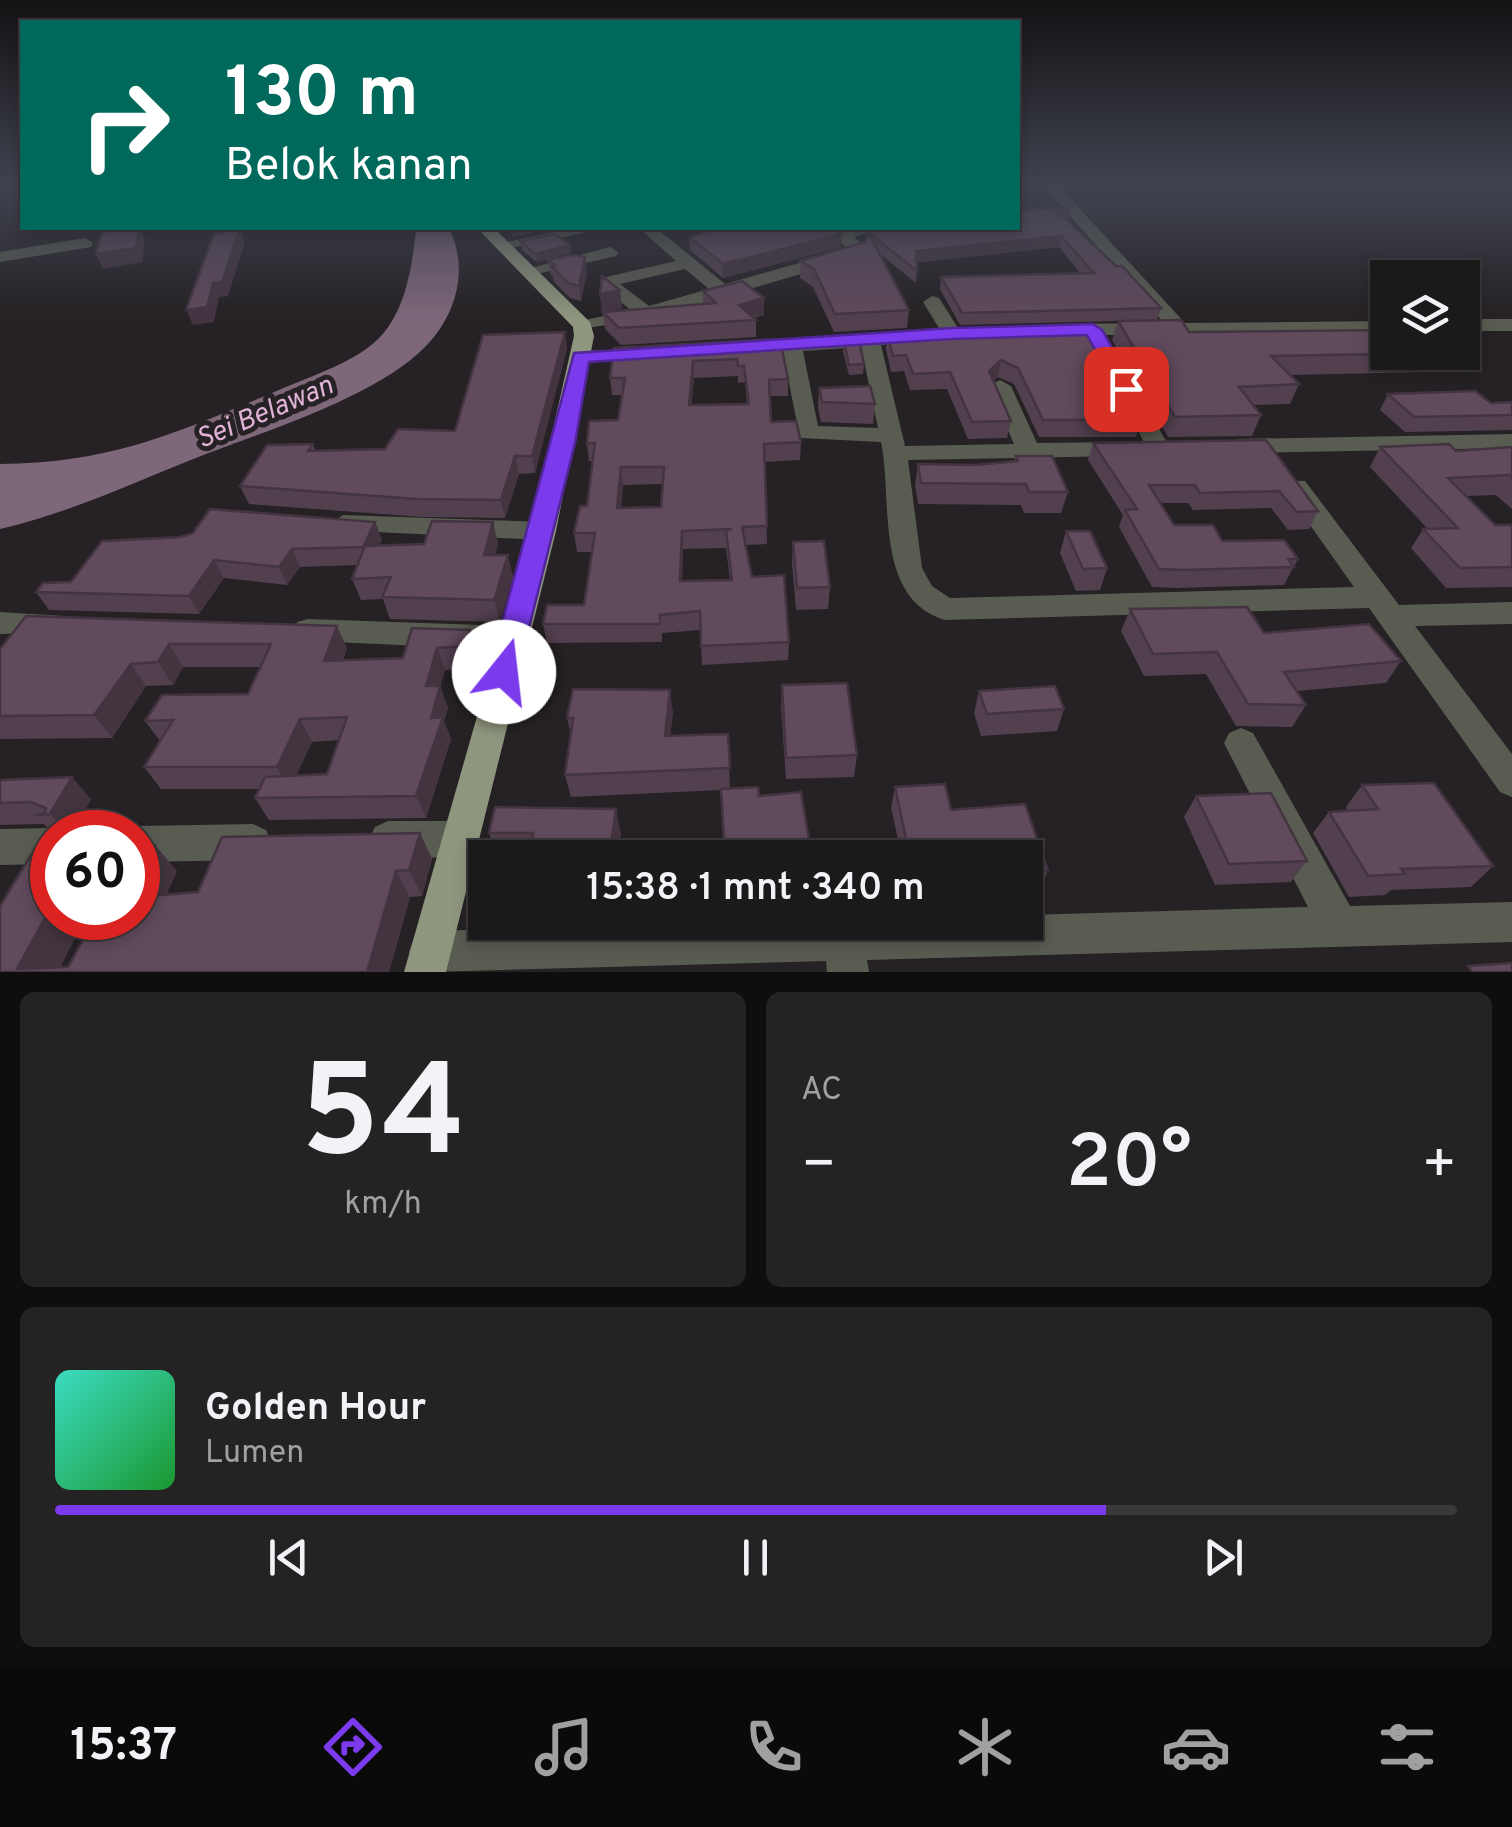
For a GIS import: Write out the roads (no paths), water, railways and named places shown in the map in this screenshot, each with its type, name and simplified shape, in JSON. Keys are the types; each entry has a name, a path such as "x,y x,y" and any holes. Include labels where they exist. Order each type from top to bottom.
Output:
{"main road":[{"path":"428,962 542,531 581,357 583,326 493,236"}],"street":[{"path":"493,236 567,230"},
{"path":"650,230 722,291"},
{"path":"1083,230 1182,330"},
{"path":"583,326 646,314 857,252 857,246 836,231"},
{"path":"0,258 85,243"},
{"path":"528,272 610,252"},
{"path":"646,314 610,285 612,280 689,263"},
{"path":"720,351 960,333 932,302"},
{"path":"1480,326 1512,325"},
{"path":"1036,330 1370,327"},
{"path":"792,345 808,433 892,444 1030,450 1168,448 1093,330"},
{"path":"870,340 892,444 908,568 922,593 946,610 1384,607 1512,613"},
{"path":"581,357 660,354"},
{"path":"1000,386 1030,450"},
{"path":"1212,447 1512,440"},
{"path":"1267,446 1512,781"},
{"path":"309,522 422,530 542,531"},
{"path":"6,638 34,624 92,625"},
{"path":"283,629 513,638"},
{"path":"1241,742 1339,927"},
{"path":"345,840 458,838"},
{"path":"160,844 288,841"},
{"path":"0,847 30,846"},
{"path":"428,962 846,956 1339,927 1512,922"}],"water":[{"name":"Sei Belawan","path":"416,230 450,230 459,274 452,305 426,346 380,381 288,423 77,506 0,529 0,464 77,458 144,442 347,361 371,345 390,325 410,270"}]}
